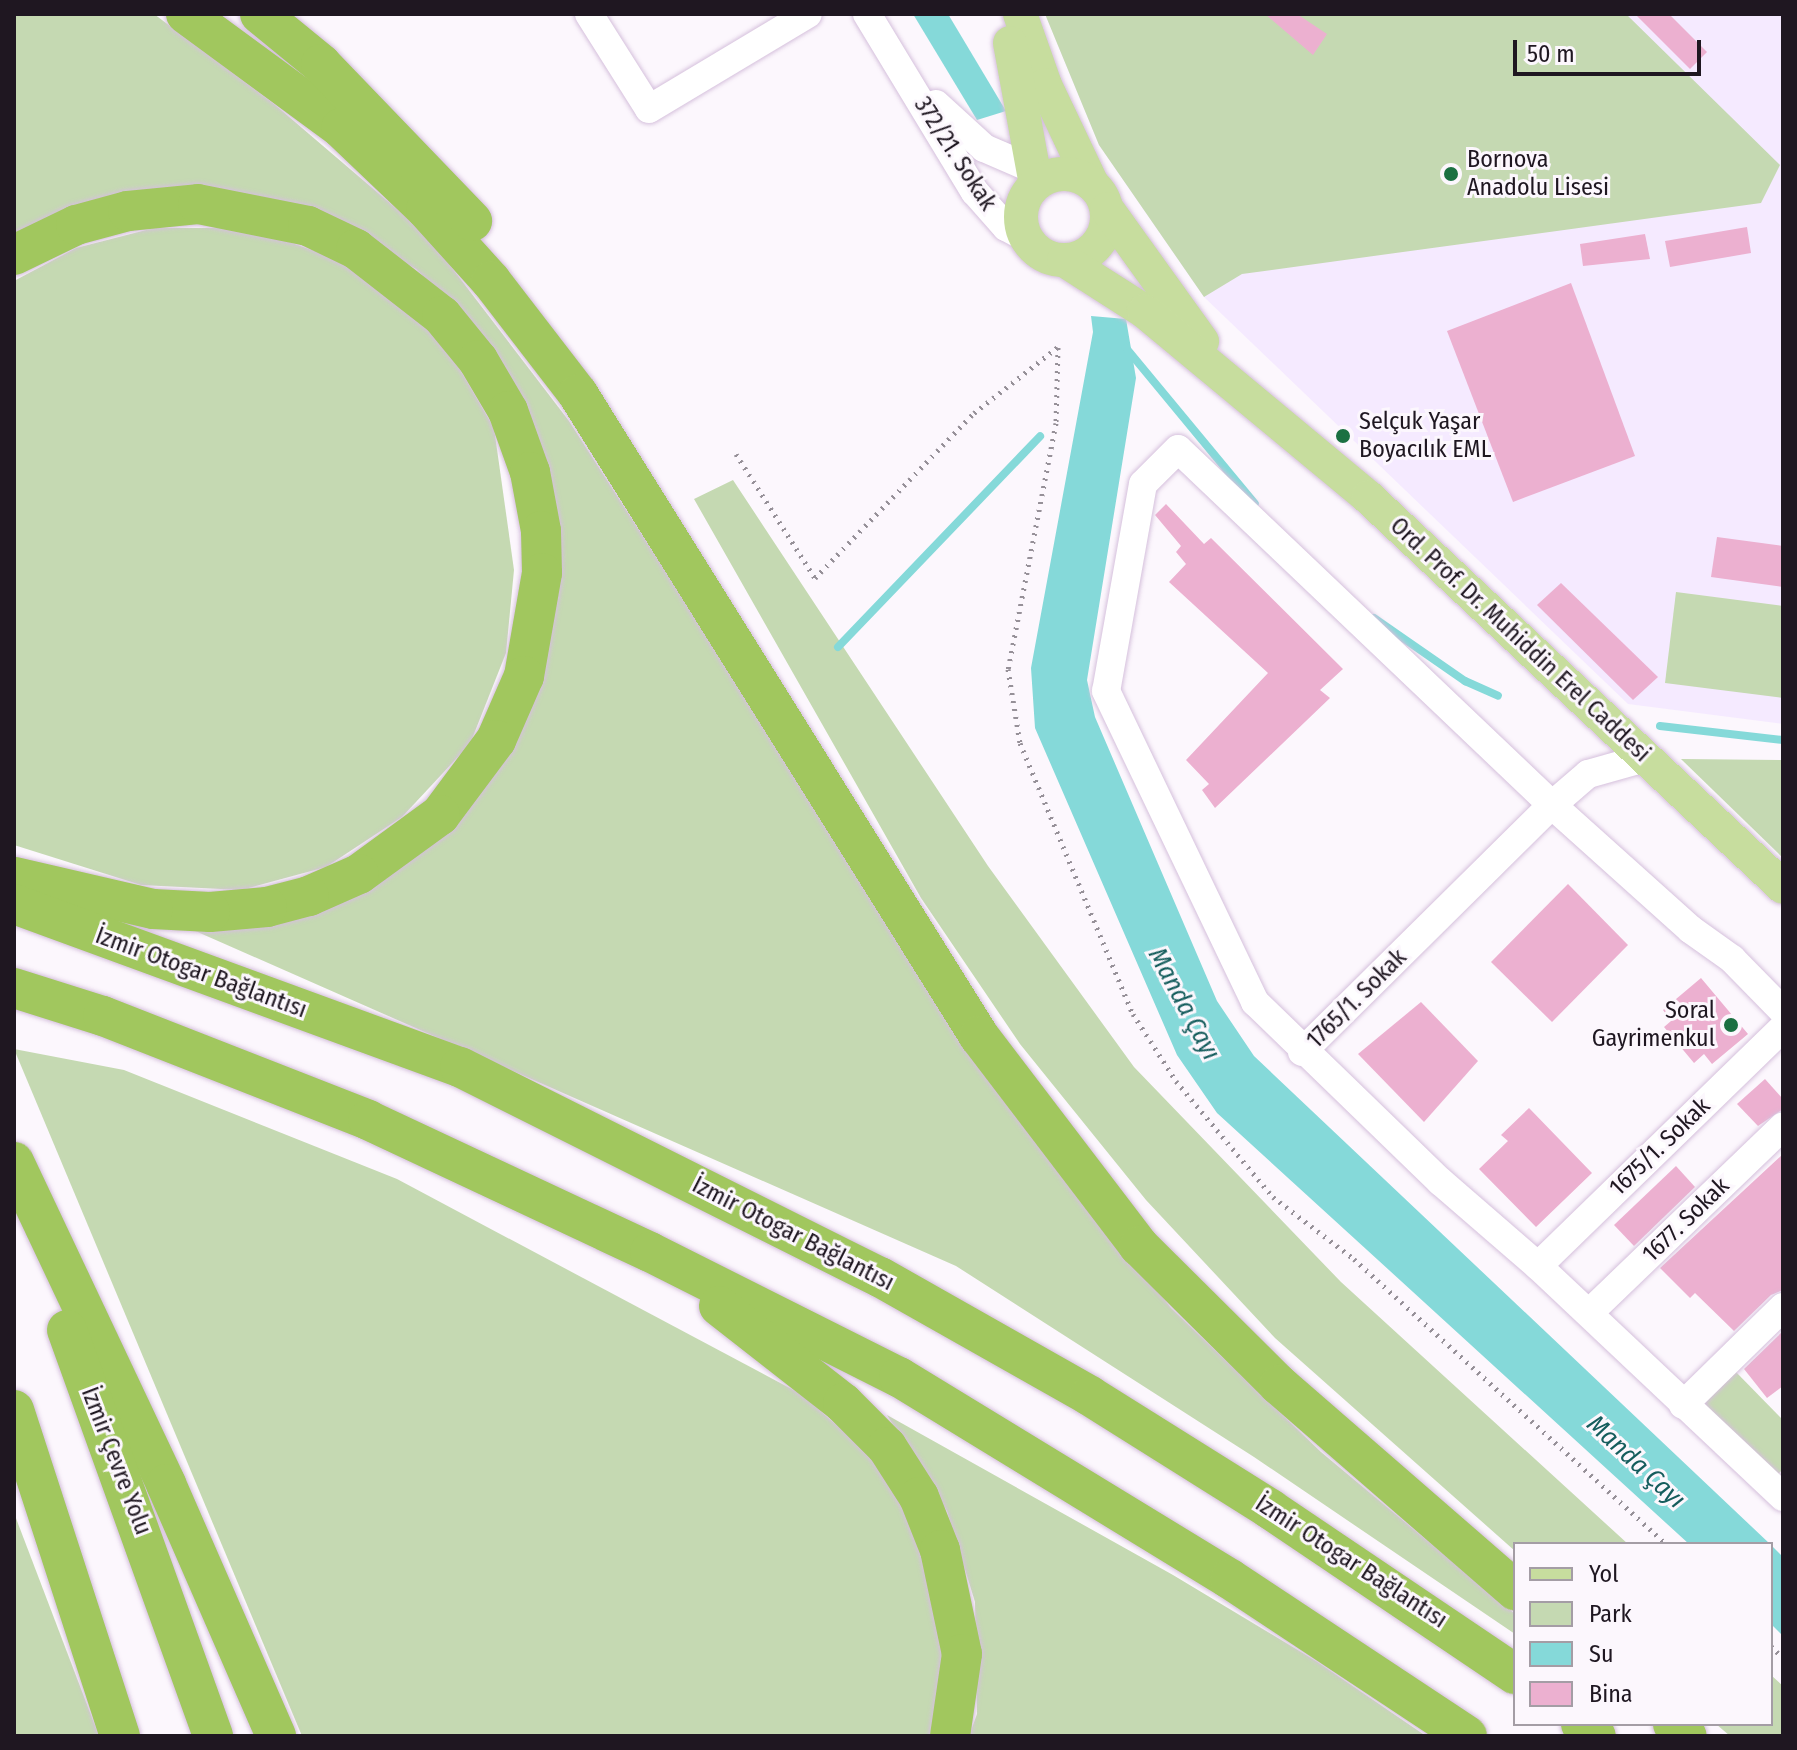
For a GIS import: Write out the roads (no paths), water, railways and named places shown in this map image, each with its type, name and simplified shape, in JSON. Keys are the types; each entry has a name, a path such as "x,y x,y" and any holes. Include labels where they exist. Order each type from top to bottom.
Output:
{"highway":[{"path":"186,14 341,128 426,209 578,394"},
{"path":"260,14 321,64 422,163 486,237 543,323 578,394 905,923 1051,1137 1139,1246 1205,1316 1372,1471 1513,1588"},
{"path":"14,255 76,225 128,211 198,204 308,226 356,249 442,316 478,360 508,411 530,472 541,531 542,573 524,676 496,740 440,815 359,874 309,896 267,907 210,912 153,909 14,877"},
{"name":"İzmir Otogar Bağlantısı","path":"14,904 460,1067 880,1277 1116,1412 1513,1673"},
{"path":"14,988 103,1016 368,1120 650,1252 899,1377 1243,1588 1467,1736"},
{"path":"14,1162 166,1484 276,1736"},
{"name":"İzmir Çevre Yolu","path":"14,1188 167,1596 213,1736"},
{"path":"650,1252 843,1403 887,1447 919,1497 940,1550 962,1654 950,1736"},
{"path":"14,1410 120,1736"}],"main road":[{"path":"1003,14 1039,177 1022,209 1027,238 1036,250 1064,260 1079,258 1101,239 1099,197 1064,174 1039,177"},
{"name":"Ord. Prof. Dr. Muhiddin Erel Caddesi","path":"1020,14 1045,85 1099,197 1248,402"},
{"name":"Ord. Prof. Dr. Muhiddin Erel Caddesi","path":"1064,260 1144,311 1248,402 1368,497 1783,887"}],"street":[{"path":"589,14 649,109 808,14"},
{"name":"372/21. Sokak","path":"867,14 988,209 1027,238"},
{"name":"372/21. Sokak","path":"895,59 960,130 1003,159 1039,177"},
{"path":"1302,1052 1255,1002 1106,691 1143,484 1178,449 1552,805 1690,929 1732,959 1783,1011"},
{"name":"1765/1. Sokak","path":"1645,758 1588,774 1552,805 1302,1052 1589,1313 1783,1497"},
{"name":"1675/1. Sokak","path":"1538,1266 1783,1028"},
{"name":"1677. Sokak","path":"1589,1313 1783,1126"},
{"path":"1683,1405 1783,1307"}],"water":[{"path":"913,14 948,14 1006,111 977,120"},
{"name":"Manda Çayı","path":"1091,316 1126,319 1136,378 1087,680 1095,717 1217,1001 1254,1056 1768,1542 1687,1542 1217,1113 1177,1055 1035,728 1031,668 1093,332"},
{"path":"1773,1547 1783,1557 1783,1636 1773,1626"}],"waterway":[{"path":"1126,348 1255,504"},
{"path":"838,647 1040,436"},
{"path":"1374,618 1465,681 1498,696"},
{"path":"1660,726 1783,740"}],"place":[{"name":"Bornova Anadolu Lisesi","path":"1451,174"},
{"name":"Selçuk Yaşar Boyacılık EML","path":"1343,436"},
{"name":"Soral Gayrimenkul","path":"1731,1025"}]}
